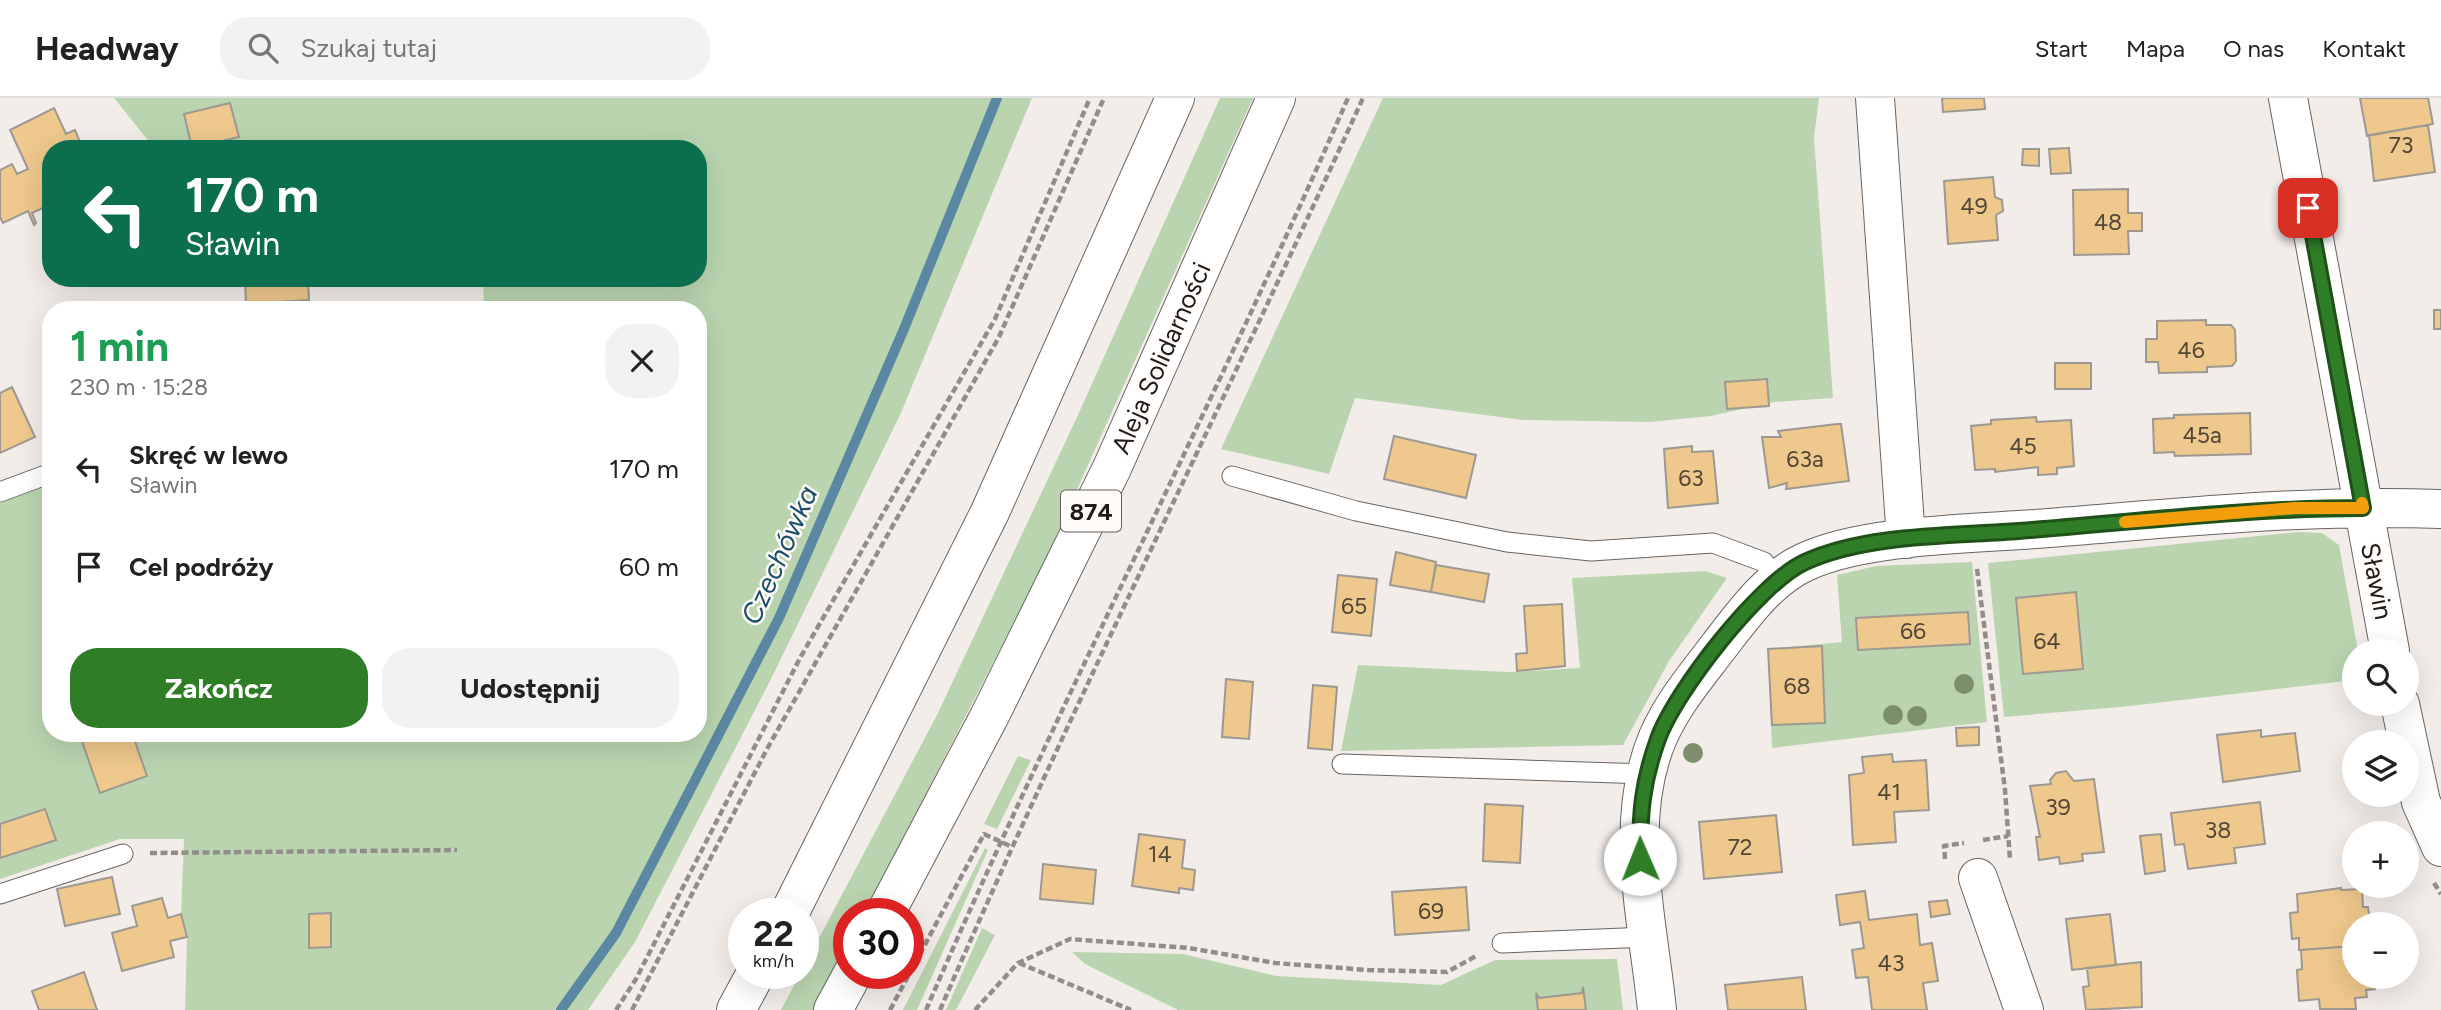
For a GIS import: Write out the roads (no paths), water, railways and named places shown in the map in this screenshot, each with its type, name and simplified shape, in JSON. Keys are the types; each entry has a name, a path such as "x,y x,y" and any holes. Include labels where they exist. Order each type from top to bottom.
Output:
{"street":[{"path":"797,898 990,512 1175,98"},
{"name":"Aleja Solidarności","path":"893,898 989,717 1112,468 1276,98"},
{"path":"1875,98 1906,539"},
{"name":"Sławin","path":"2288,98 2388,639"},
{"path":"1657,1010 1640,859 1639,805 1658,737 1675,705 1741,617 1776,580 1804,562 1836,551 1906,539 2294,508 2441,509"},
{"path":"2403,716 2421,802 2441,847"},
{"path":"1994,874 2024,1010"},
{"path":"736,1010 747,989"},
{"path":"833,1010 844,989"}],"lane":[{"path":"0,492 42,476"},
{"path":"1232,476 1356,511 1507,542 1591,551 1713,543 1763,562 1776,580"},
{"path":"1342,764 1647,774"},
{"path":"0,894 123,854"},
{"path":"1502,943 1649,937"}],"waterway":[{"name":"Czechówka","path":"561,1010 616,933 779,618 904,329 997,98"}]}
